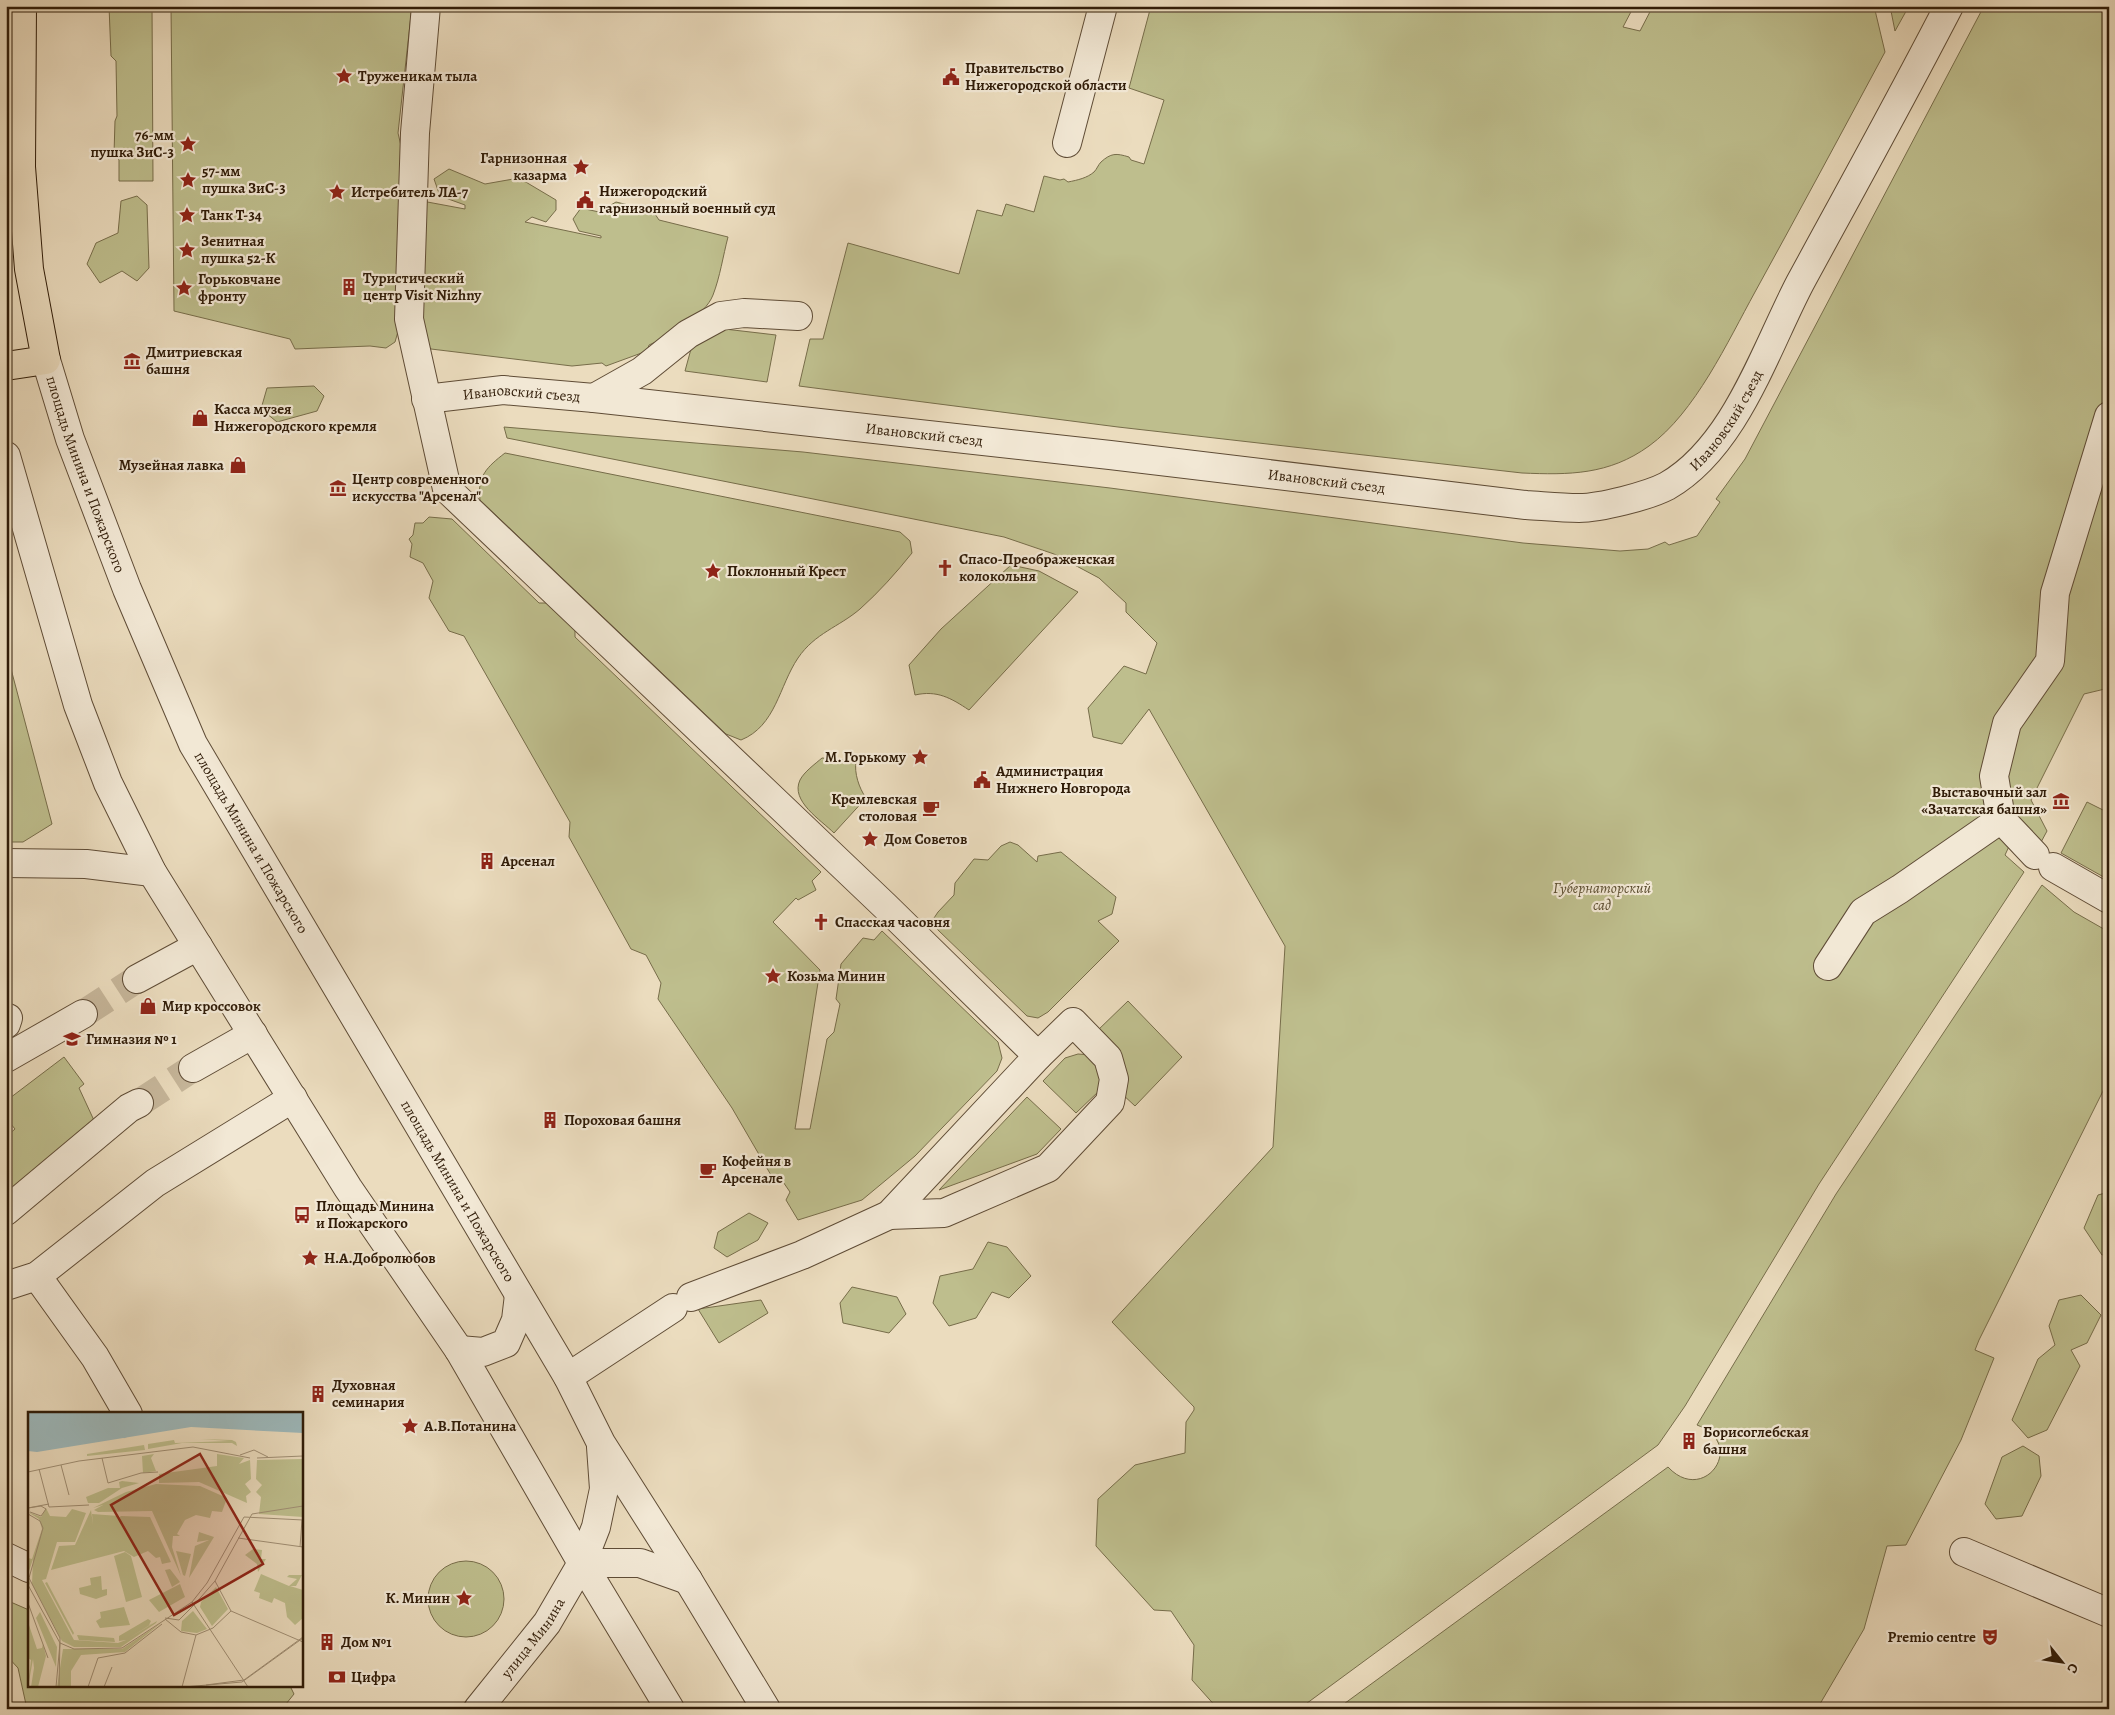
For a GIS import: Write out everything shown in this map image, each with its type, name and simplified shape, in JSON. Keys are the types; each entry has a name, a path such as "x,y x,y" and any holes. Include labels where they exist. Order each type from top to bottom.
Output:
{"main road":[{"name":"площадь Минина и Пожарского","path":"6,366 46,360 29,269 14,170 13,77 22,6"}],"street":[{"path":"426,6 415,133 409,319 447,489 890,911 1038,1056"},
{"path":"1067,143 1103,6"},
{"name":"Ивановский съезд","path":"426,399 503,390 594,398 1090,453 1526,505 1580,508 1627,500 1666,486 1693,467 1717,440 1741,403 1799,285 1949,6"},
{"name":"площадь Минина и Пожарского","path":"6,51 13,77"},
{"path":"594,398 642,372 688,334 721,316 744,313 798,316"},
{"name":"площадь Минина и Пожарского","path":"46,360 70,439 127,589 193,744 568,1377 601,1444 688,1580 766,1709"},
{"path":"2109,416 2055,593 2050,661 2007,723 1994,776 2000,820 2044,861 2109,899"},
{"path":"6,456 78,706 108,782 152,872 348,1188 460,1350 582,1563 670,1709"},
{"path":"1828,966 1862,912 1900,889 2000,820"},
{"path":"6,863 86,864 152,872"},
{"path":"137,979 198,946"},
{"path":"6,1058 83,1014"},
{"path":"568,1377 682,1302 802,1255 889,1214 1038,1056 1073,1022 1108,1058 1114,1079 1110,1102 1048,1168 944,1213 889,1214"},
{"path":"193,1068 253,1034"},
{"path":"6,1286 38,1276 155,1183 293,1098"},
{"path":"6,1211 129,1108 139,1103"},
{"path":"38,1276 95,1357 127,1412"},
{"name":"площадь Минина и Пожарского","path":"460,1350 483,1352 506,1343 516,1320 519,1295"},
{"name":"площадь Минина и Пожарского","path":"582,1563 596,1527 604,1490 601,1444"},
{"path":"1964,1552 2109,1613"},
{"path":"6,1557 28,1568"},
{"path":"582,1563 640,1563 688,1580"},
{"name":"улица Минина","path":"478,1709 547,1622 582,1563"}],"green space":[{"path":"109,6 152,6 153,181 119,181 119,160 114,154 115,121 117,116 116,61 111,56"},
{"path":"171,6 412,6 398,133 401,146 399,328 395,342 386,348 370,346 295,349 290,339 174,311"},
{"path":"1151,6 1634,6 1623,27 1640,31 1653,6 1874,6 1885,52 1722,354 1696,396 1666,432 1649,446 1634,456 1604,468 1556,474 1522,473 1118,427 799,386 810,339 823,339 848,243 959,274 977,210 1002,216 1006,204 1034,212 1044,176 1060,180 1064,179 1068,182 1079,180 1095,171 1101,162 1111,155 1117,154 1129,157 1131,160 1144,164 1164,100 1129,88"},
{"path":"1890,6 1909,6 1895,31"},
{"name":"Губернаторский сад","path":"1984,6 2109,6 2109,391 2095,432 2109,438 2109,688 2084,694 2031,800 2047,831 2040,844 2019,825 2005,855 2024,872 1819,1184 1685,1406 1658,1445 1299,1709 1218,1709 1192,1680 1194,1645 1171,1611 1154,1610 1096,1546 1098,1499 1135,1465 1185,1453 1186,1422 1194,1410 1194,1407 1112,1322 1273,1147 1285,946 1149,709 1122,744 1093,737 1088,708 1124,666 1146,674 1157,643 1126,612 1126,603 1099,578 1054,554 1004,537 507,438 504,427 803,452 1110,488 1523,543 1620,551 1648,549 1665,542 1669,545 1697,536 1720,502 1716,499 1745,459"},
{"path":"449,169 485,184 519,178 556,200 556,210 546,222 532,217 525,222 601,238 601,236 579,231 573,219 581,208 599,212 616,202 653,211 659,220 728,237 720,274 713,295 709,303 695,318 676,331 649,345 647,351 606,366 602,363 572,366 431,349 422,339 422,201 465,209 465,205 440,196 434,179"},
{"path":"137,196 147,205 149,268 137,281 122,271 100,283 87,264 96,243 118,233 121,201"},
{"path":"716,328 776,335 767,382 685,371 691,349"},
{"path":"314,386 324,396 317,411 277,422 261,409 267,388"},
{"path":"505,453 900,532 910,541 912,553 860,609 820,636 805,649 792,669 776,704 762,725 753,734 741,740 726,734 480,500 479,492 482,478 488,468"},
{"path":"429,517 452,519 539,603 547,603 575,628 575,637 821,872 812,881 816,890 798,900 796,898 773,922 820,970 795,1129 810,1129 827,1039 834,1032 840,1004 836,999 841,964 863,938 874,940 882,931 998,1042 1002,1058 997,1071 915,1156 862,1200 798,1220 786,1200 790,1192 779,1176 775,1182 732,1108 658,999 661,983 646,955 631,949 569,837 570,822 464,636 449,631 429,598 433,581 423,563 410,557 412,544 409,539 413,535 415,523 423,523"},
{"path":"1011,565 1039,571 1078,592 969,710 937,694 915,695 909,665 941,629"},
{"path":"6,650 52,824 23,842 6,842"},
{"path":"822,758 856,761 858,780 866,798 834,833 808,810 799,795 800,780"},
{"path":"2087,802 2109,813 2109,880 2061,853"},
{"path":"1010,842 1018,845 1037,862 1038,856 1061,852 1116,897 1112,914 1098,921 1119,941 1048,1012 1038,1018 1027,1016 938,930 932,921 954,895 955,883 974,859 988,860 1001,846"},
{"path":"2042,885 2074,912 2109,932 2109,1079 1979,1340 1975,1350 1994,1358 1961,1440 1906,1545 1887,1546 1864,1629 1817,1709 1337,1709 1668,1467 1682,1477 1695,1480 1706,1476 1715,1468 1720,1457 1719,1445 1712,1434 1697,1425 1836,1194"},
{"path":"1128,1001 1182,1057 1135,1106 1121,1093 1096,1032"},
{"path":"1078,1054 1092,1055 1103,1079 1099,1091 1076,1113 1043,1081 1065,1058"},
{"path":"64,1057 84,1084 79,1088 98,1129 6,1204 6,1137 15,1129 6,1118 6,1101"},
{"path":"1027,1097 1061,1129 1037,1154 939,1190"},
{"path":"2109,1192 2109,1253 2102,1255 2084,1228 2098,1195"},
{"path":"749,1213 768,1223 758,1240 727,1257 714,1248 718,1232"},
{"path":"988,1242 1007,1247 1031,1276 1009,1298 992,1292 976,1318 949,1326 933,1303 940,1276 973,1269"},
{"path":"852,1287 897,1297 906,1314 889,1333 843,1323 840,1303"},
{"path":"2081,1295 2101,1315 2087,1343 2071,1350 2080,1366 2047,1430 2028,1438 2012,1420 2038,1359 2055,1345 2049,1326 2059,1300"},
{"path":"761,1300 768,1313 719,1343 698,1309"},
{"path":"2023,1446 2039,1456 2041,1476 2022,1516 1996,1519 1985,1504 2002,1457"},
{"path":"466,1561 480,1564 493,1572 501,1585 504,1599 501,1613 493,1626 480,1634 466,1637 452,1634 439,1626 431,1613 428,1599 431,1585 439,1572 452,1564"},
{"path":"6,1600 28,1610 28,1688 291,1688 294,1694 282,1709 27,1709 18,1668 6,1655"}],"tunnel":[{"path":"83,1014 137,979"},
{"path":"139,1103 193,1068"}],"place":[{"name":"Труженикам тыла","path":"344,76"},
{"name":"Правительство Нижегородской области","path":"951,77"},
{"name":"76-мм пушка ЗиС-3","path":"188,144"},
{"name":"Гарнизонная казарма","path":"581,167"},
{"name":"57-мм пушка ЗиС-3","path":"188,180"},
{"name":"Истребитель ЛА-7","path":"337,192"},
{"name":"Нижегородский гарнизонный военный суд","path":"585,200"},
{"name":"Танк Т-34","path":"187,215"},
{"name":"Зенитная пушка 52-К","path":"187,250"},
{"name":"Туристический центр Visit Nizhny","path":"349,287"},
{"name":"Горьковчане фронту","path":"184,288"},
{"name":"Дмитриевская башня","path":"132,361"},
{"name":"Касса музея Нижегородского кремля","path":"200,418"},
{"name":"Музейная лавка","path":"238,465"},
{"name":"Центр современного искусства \"Арсенал\"","path":"338,488"},
{"name":"Спасо-Преображенская колокольня","path":"945,568"},
{"name":"Поклонный Крест","path":"713,571"},
{"name":"М. Горькому","path":"920,757"},
{"name":"Администрация Нижнего Новгорода","path":"982,780"},
{"name":"Выставочный зал «Зачатская башня»","path":"2061,801"},
{"name":"Кремлевская столовая","path":"931,808"},
{"name":"Дом Советов","path":"870,839"},
{"name":"Арсенал","path":"487,861"},
{"name":"Спасская часовня","path":"821,922"},
{"name":"Козьма Минин","path":"773,976"},
{"name":"Мир кроссовок","path":"148,1006"},
{"name":"Гимназия № 1","path":"72,1039"},
{"name":"Пороховая башня","path":"550,1120"},
{"name":"Кофейня в Арсенале","path":"708,1170"},
{"name":"Площадь Минина и Пожарского","path":"302,1215"},
{"name":"Н.А.Добролюбов","path":"310,1258"},
{"name":"Духовная семинария","path":"318,1394"},
{"name":"А.В.Потанина","path":"410,1426"},
{"name":"Борисоглебская башня","path":"1689,1441"},
{"name":"К. Минин","path":"464,1598"},
{"name":"Premio centre","path":"1990,1637"},
{"name":"Дом №1","path":"327,1642"},
{"name":"Цифра","path":"337,1677"}]}
